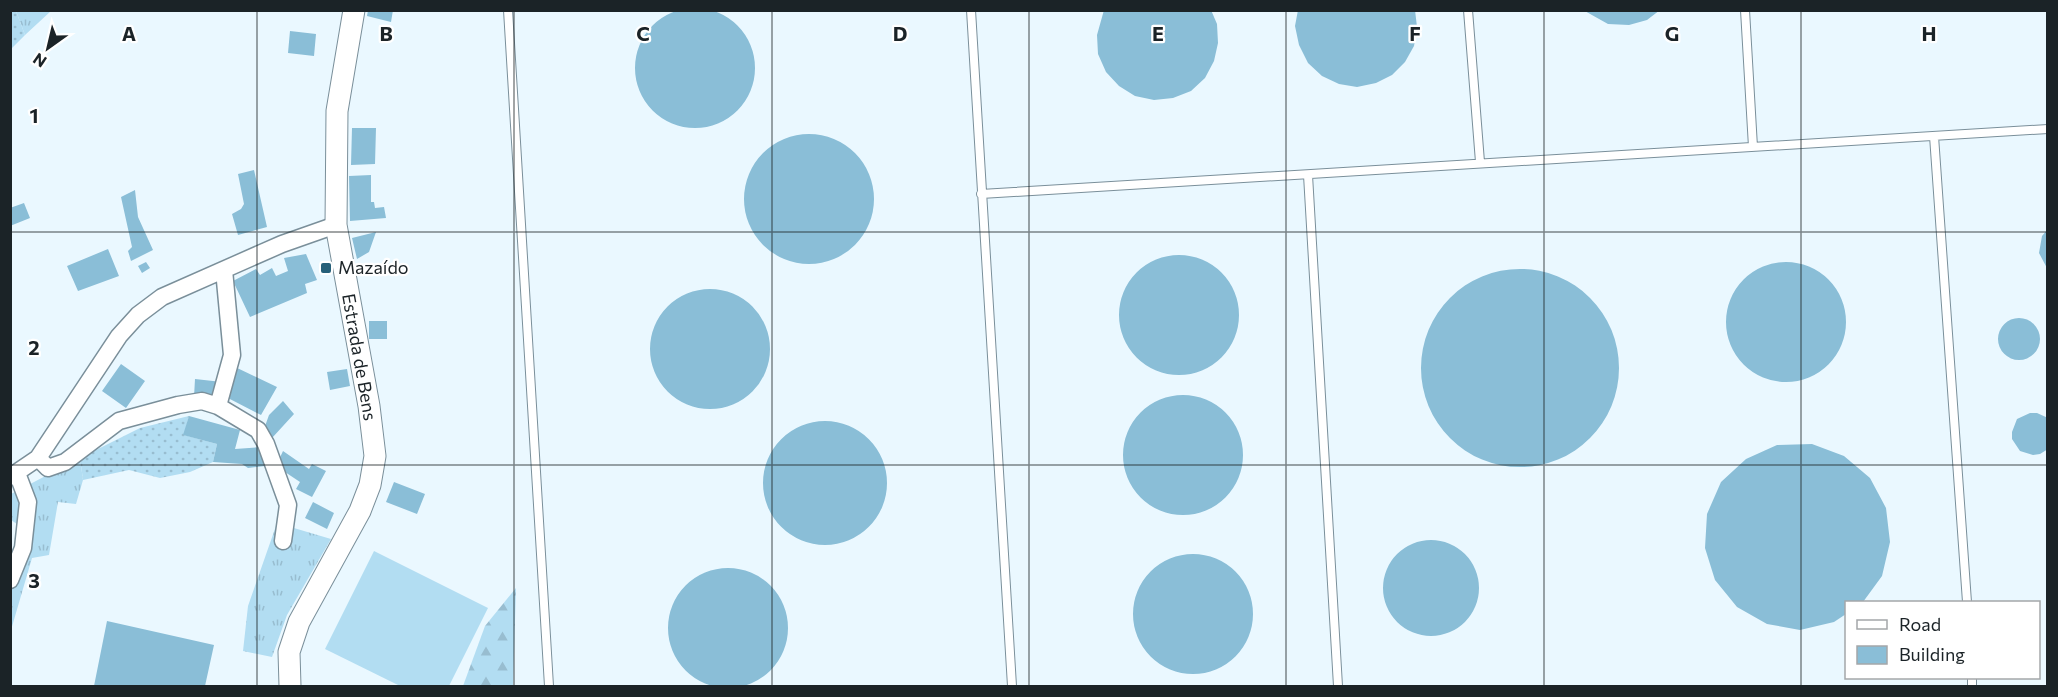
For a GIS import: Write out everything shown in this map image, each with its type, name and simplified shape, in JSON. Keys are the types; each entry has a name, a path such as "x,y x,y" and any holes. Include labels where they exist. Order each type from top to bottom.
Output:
{"street":[{"name":"Estrada de Bens","path":"290,687 289,652 299,622 360,511 370,485 375,456 365,383 336,225 337,111 354,10"},
{"path":"10,580 23,548 28,502 14,475 38,458 119,336 138,315 162,297 282,244 336,225"},
{"path":"219,406 232,355 224,270"},
{"path":"38,458 48,468 65,462 119,421 202,401 219,406 258,430 266,444 288,505 283,541"}],"lane":[{"path":"508,10 549,687"},
{"path":"971,10 1012,687"},
{"path":"1468,10 1480,162"},
{"path":"1745,10 1753,147"},
{"path":"981,194 2048,129"},
{"path":"1934,136 1966,601"},
{"path":"1308,174 1338,687"}],"green space":[{"path":"11,10 16,11 25,35 11,49"},
{"path":"16,11 51,11 25,35"},
{"path":"189,416 184,435 217,444 213,462 190,472 160,478 129,470 83,480 80,458 140,428"},
{"path":"80,458 83,480 76,504 58,502 49,555 32,558 11,630 11,569 20,526 11,520 11,494"},
{"path":"277,523 331,539 287,615 272,657 243,651 248,606"},
{"path":"374,551 488,608 449,686 400,686 325,649"},
{"path":"516,588 513,686 463,686 485,626"}],"building":[{"path":"695,8 718,12 738,25 751,45 755,68 751,91 738,111 718,124 695,128 672,124 652,111 639,91 635,68 639,45 652,25 672,12"},
{"path":"368,10 393,10 391,22 367,16"},
{"path":"1104,10 1211,10 1217,24 1218,43 1214,61 1205,78 1191,91 1173,98 1154,100 1135,96 1119,86 1106,72 1098,54 1097,35"},
{"path":"1298,10 1415,10 1417,27 1414,46 1405,62 1392,75 1376,83 1357,87 1339,84 1322,76 1308,63 1299,45 1295,26"},
{"path":"1583,10 1660,10 1647,20 1629,25 1608,24"},
{"path":"290,31 316,34 314,56 288,53"},
{"path":"352,128 376,128 375,164 351,165"},
{"path":"809,134 834,139 855,153 869,174 874,199 869,224 855,245 834,259 809,264 784,259 763,245 749,224 744,199 749,174 763,153 784,139"},
{"path":"254,170 267,227 238,235 232,214 241,209 244,204 238,174"},
{"path":"371,175 371,202 374,202 375,208 384,207 386,218 350,221 349,176"},
{"path":"135,190 138,217 153,250 131,261 128,251 132,247 121,197"},
{"path":"24,203 30,218 10,226 10,208"},
{"path":"2048,229 2048,270 2039,253 2042,236"},
{"path":"376,232 369,252 357,259 352,238"},
{"path":"108,249 119,276 78,291 67,266"},
{"path":"306,254 317,280 305,284 307,293 250,317 233,281 256,269 260,275 272,268 276,276 288,271 284,258"},
{"path":"1179,255 1202,259 1222,272 1235,292 1239,315 1235,338 1222,358 1202,371 1179,375 1156,371 1136,358 1123,338 1119,315 1123,292 1136,272 1156,259"},
{"path":"146,262 150,268 142,273 138,266"},
{"path":"1786,262 1809,266 1829,279 1842,299 1846,322 1842,345 1829,365 1809,378 1786,382 1763,378 1743,365 1730,345 1726,322 1730,299 1743,279 1763,266"},
{"path":"1510,269 1530,269 1567,280 1597,305 1612,330 1619,358 1615,397 1608,415 1583,445 1567,456 1549,463 1530,467 1510,467 1473,456 1443,431 1432,415 1425,397 1421,378 1421,358 1432,321 1457,291 1473,280 1491,273"},
{"path":"710,289 733,293 753,306 766,326 770,349 766,372 753,392 733,405 710,409 687,405 667,392 654,372 650,349 654,326 667,306 687,293"},
{"path":"2019,318 2027,319 2034,324 2039,331 2039,347 2034,354 2027,359 2019,360 2011,359 2004,354 1999,347 1998,339 1999,331 2004,324 2011,319"},
{"path":"369,321 387,321 387,339 369,339"},
{"path":"121,364 145,381 126,408 102,391"},
{"path":"233,366 277,387 261,415 226,397"},
{"path":"347,369 350,386 330,390 327,372"},
{"path":"195,379 222,382 213,389 212,398 194,397"},
{"path":"1183,395 1206,399 1226,412 1239,432 1243,455 1239,478 1226,498 1206,511 1183,515 1160,511 1140,498 1127,478 1123,455 1127,432 1140,412 1160,399"},
{"path":"283,401 294,414 272,438 264,429 269,415"},
{"path":"2030,413 2037,413 2048,418 2048,449 2040,454 2033,455 2020,451 2012,439 2017,419"},
{"path":"189,416 240,430 235,449 262,447 265,466 248,468 242,464 213,462 217,444 183,435"},
{"path":"825,421 849,426 869,439 882,459 887,483 882,507 869,527 849,540 825,545 801,540 781,527 768,507 763,483 768,459 781,439 801,426"},
{"path":"1812,444 1844,456 1870,478 1886,508 1890,542 1882,576 1864,601 1845,601 1845,615 1834,622 1800,630 1767,624 1737,607 1715,580 1705,548 1707,514 1721,482 1746,459 1777,445"},
{"path":"283,451 309,469 312,464 326,471 312,497 296,489 300,482 276,466"},
{"path":"394,482 425,494 417,514 386,502"},
{"path":"313,502 334,513 327,529 305,518"},
{"path":"1431,540 1449,544 1465,554 1475,570 1479,588 1475,606 1465,622 1449,632 1431,636 1413,632 1397,622 1387,606 1383,588 1387,570 1397,554 1413,544"},
{"path":"1193,554 1216,558 1236,571 1249,591 1253,614 1249,637 1236,657 1216,670 1193,674 1170,670 1150,657 1137,637 1133,614 1137,591 1150,571 1170,558"},
{"path":"728,568 751,572 771,585 784,605 788,628 784,651 771,671 751,684 728,688 705,684 685,671 672,651 668,628 672,605 685,585 705,572"},
{"path":"107,621 214,645 205,686 94,686"}],"place":[{"name":"Mazaído","path":"326,268"}]}
